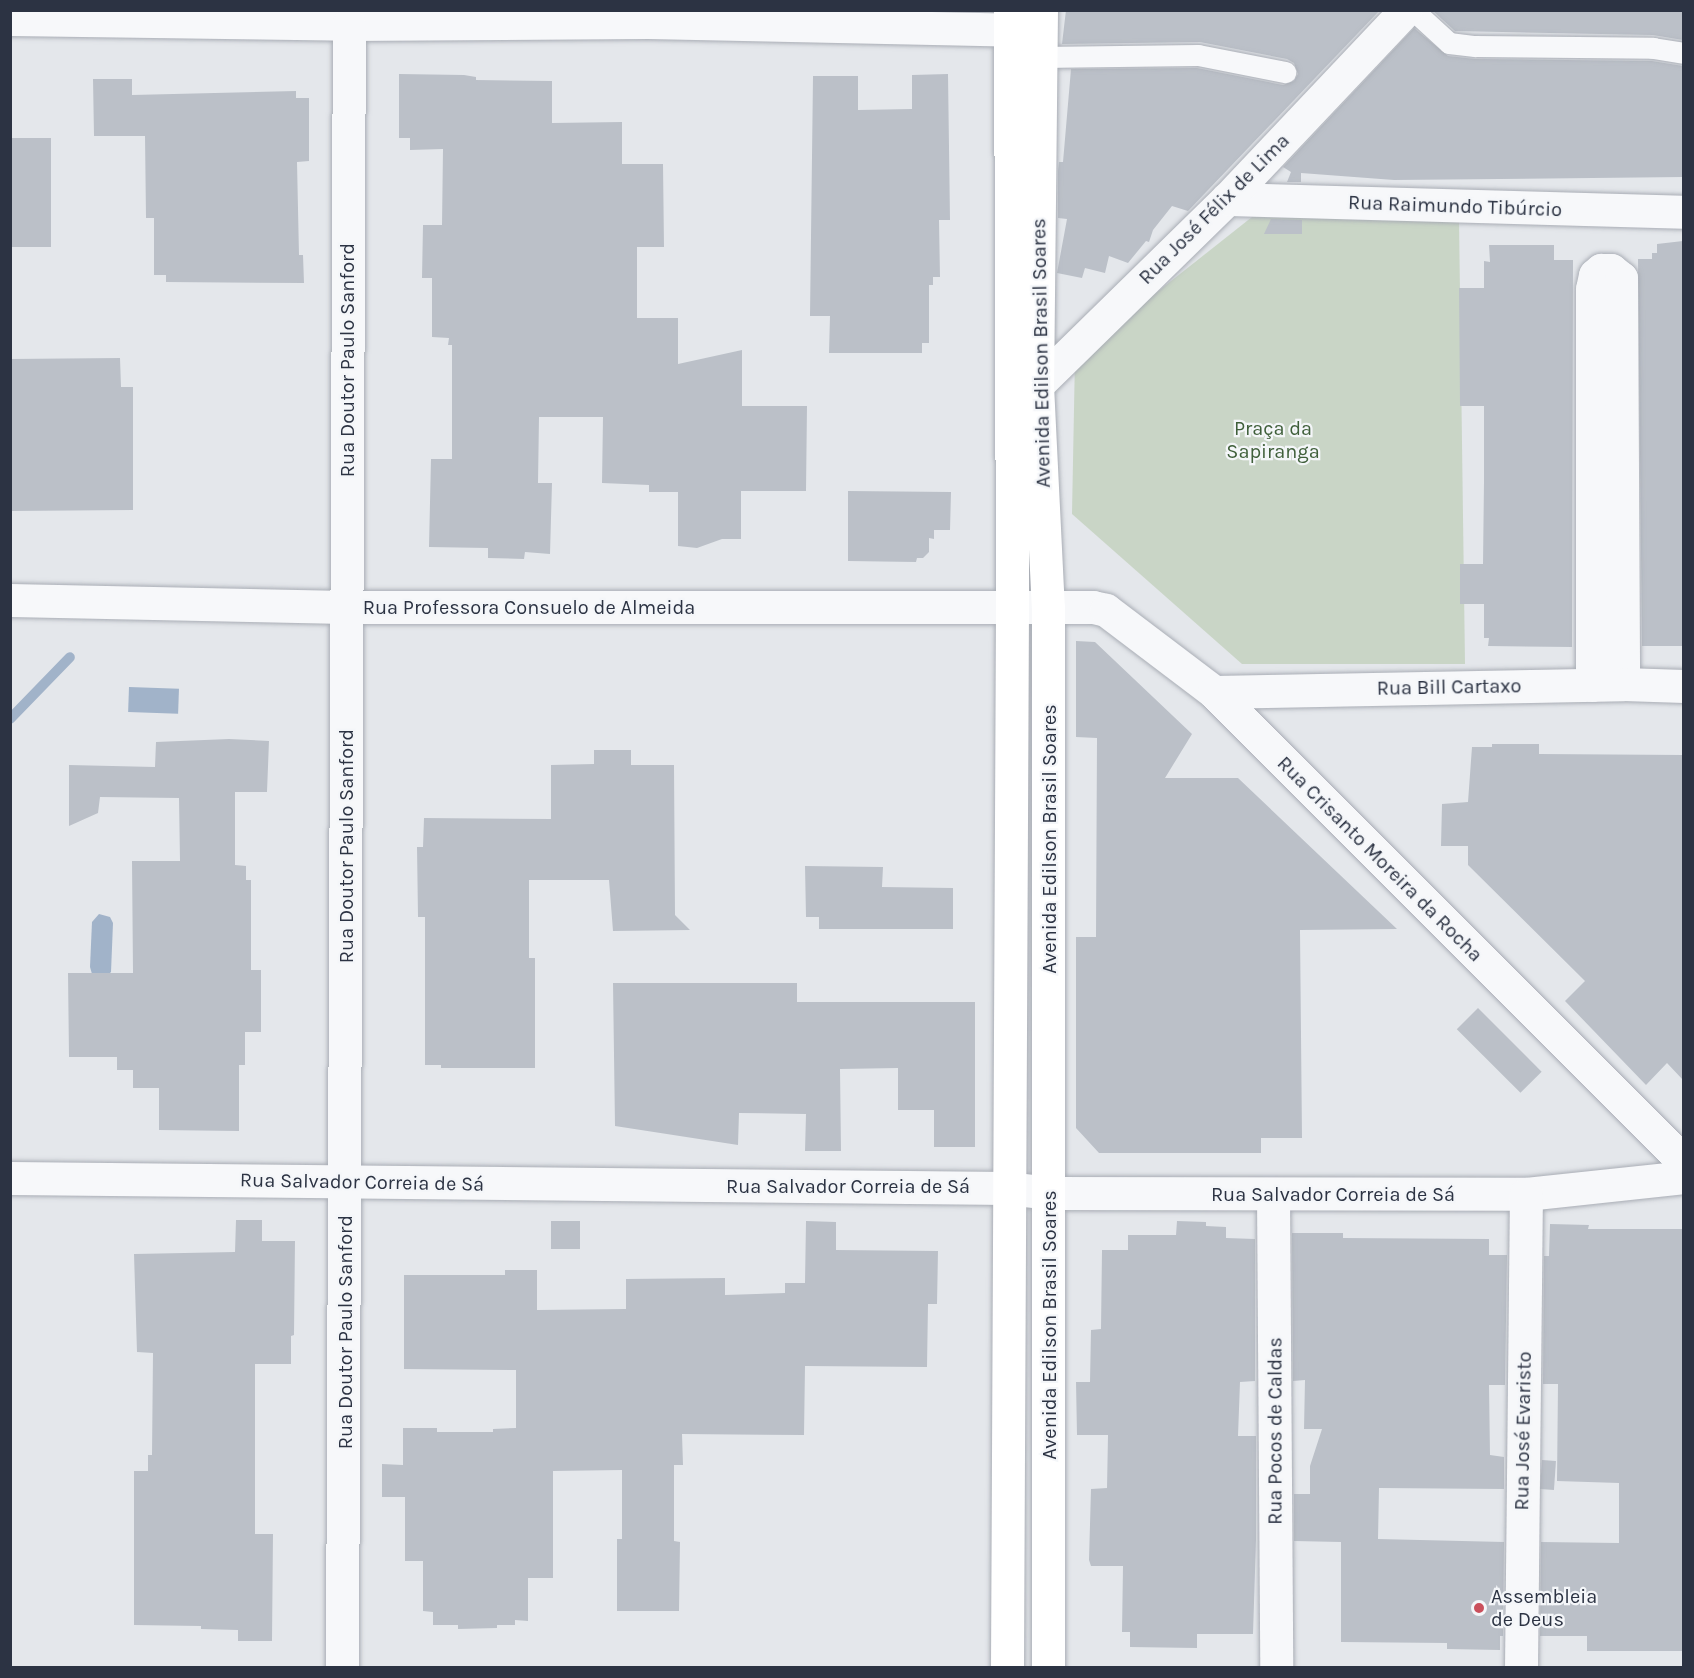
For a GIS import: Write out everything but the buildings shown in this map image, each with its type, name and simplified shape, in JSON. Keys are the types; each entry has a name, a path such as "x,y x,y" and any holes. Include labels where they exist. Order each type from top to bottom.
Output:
{"main road":[{"name":"Avenida Edilson Brasil Soares","path":"1007,1668 1012,607 1024,386 1028,28"},
{"name":"Avenida Edilson Brasil Soares","path":"1024,386 1048,607 1048,1668"}],"street":[{"name":"Rua José Félix de Lima","path":"1024,386 1227,199 1406,10"},
{"path":"10,19 273,16 349,24 648,16 1028,28"},
{"name":"Rua Doutor Paulo Sanford","path":"342,1668 346,1182 345,607 349,24"},
{"name":"Rua Raimundo Tibúrcio","path":"1227,199 1683,212"},
{"path":"1601,270 1611,270 1621,278 1607,684 1592,289 1595,275 1601,270"},
{"name":"Rua Professora Consuelo de Almeida","path":"10,600 345,607 1048,607"},
{"name":"Rua Crisanto Moreira da Rocha","path":"1048,607 1094,607 1106,610 1214,692 1683,1162"},
{"name":"Rua Bill Cartaxo","path":"1214,692 1607,684 1683,686"},
{"name":"Rua Salvador Correia de Sá","path":"10,1178 1008,1188 1049,1193 1526,1194 1683,1177"},
{"name":"Rua Pocos de Caldas","path":"1273,1194 1276,1668"},
{"name":"Rua José Evaristo","path":"1521,1668 1526,1194"}],"lane":[{"path":"1413,10 1449,43 1475,46 1653,48 1683,53"},
{"path":"1028,28 1198,55 1285,72"}],"green space":[{"name":"Praça da Sapiranga","path":"1252,217 1459,220 1465,664 1242,664 1072,514 1075,357"}],"water":[{"path":"129,687 179,689 178,714 128,712"},
{"path":"99,914 110,917 113,923 111,972 108,975 92,974 90,967 92,922"}],"waterway":[{"path":"10,719 70,657"}],"place":[{"name":"Assembleia de Deus","path":"1479,1608"}]}
